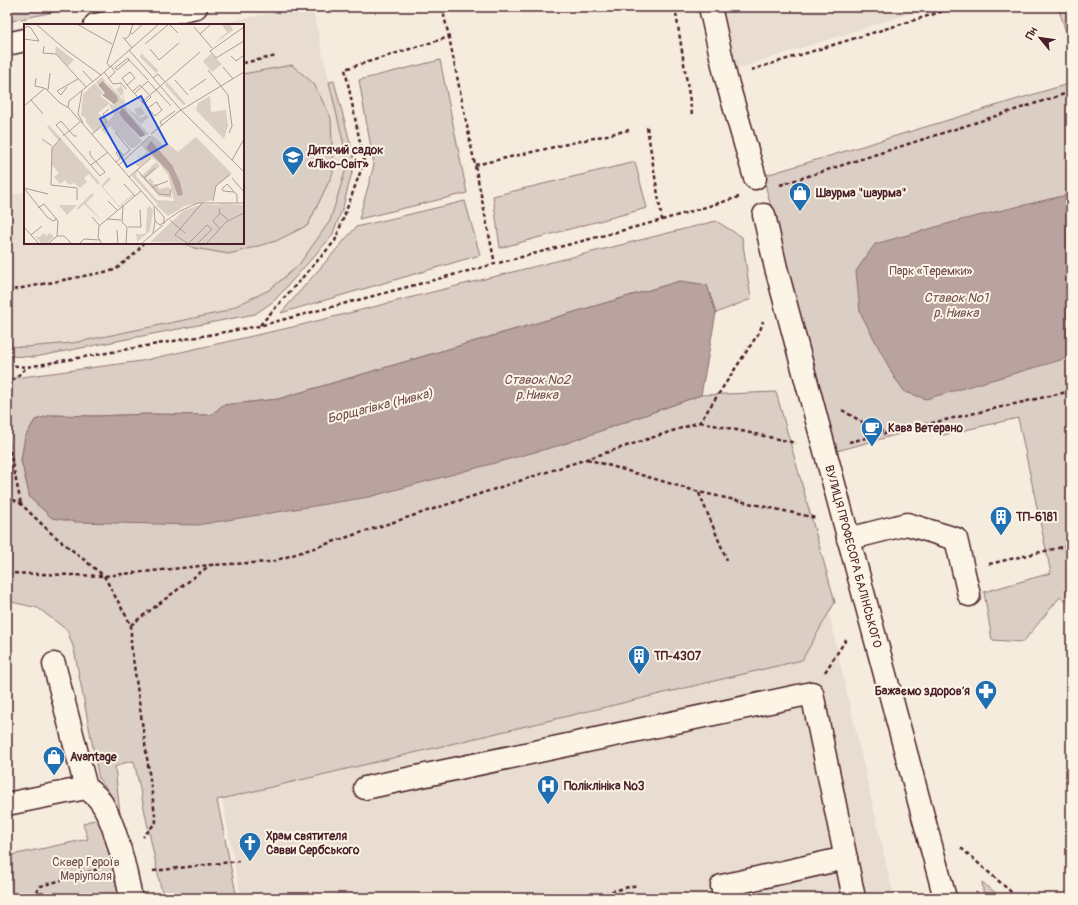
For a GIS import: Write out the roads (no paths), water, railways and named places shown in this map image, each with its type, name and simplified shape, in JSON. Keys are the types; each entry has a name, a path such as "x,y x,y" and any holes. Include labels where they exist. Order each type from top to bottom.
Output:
{"street":[{"path":"102,18 156,10 169,13 196,7"},
{"path":"710,7 726,78 764,182"},
{"path":"7,44 24,40"},
{"name":"ВУЛИЦЯ ПРОФЕСОРА БАЛІНСЬКОГО","path":"764,215 776,268 945,898"},
{"path":"846,531 907,524 956,539 969,595"},
{"path":"54,664 86,788 98,798 110,818 131,898"},
{"path":"365,788 812,693 854,898"},
{"path":"7,804 86,788"},
{"path":"725,898 722,886 846,858"}],"water":[{"name":"Ставок №1 р. Нивка","path":"1071,194 1071,357 926,399 905,392 894,377 860,312 856,271 875,244 961,220"},
{"name":"Ставок №2 р.Нивка","path":"680,281 707,285 716,313 701,395 561,445 369,497 197,525 76,522 52,518 30,498 21,460 25,437 35,420 51,415 211,415 223,405 278,399"}],"place":[{"name":"Дитячий садок «Ліко-Світ»","path":"293,176"},
{"name":"Шаурма \"шаурма\"","path":"800,212"},
{"name":"Кава Ветерано","path":"872,448"},
{"name":"ТП-6181","path":"1001,536"},
{"name":"ТП-4307","path":"639,676"},
{"name":"Бажаємо здоровʼя","path":"986,710"},
{"name":"Avantage","path":"54,776"},
{"name":"Поліклініка №3","path":"548,806"},
{"name":"Храм святителя Савви Сербського","path":"250,862"}],"park label":[{"name":"Парк «Теремки»","path":"931,271"},
{"name":"Сквер Героїв Маріуполя","path":"86,869"}],"water label":[{"name":"Борщагівка (Нивка)","path":"380,406"}]}
